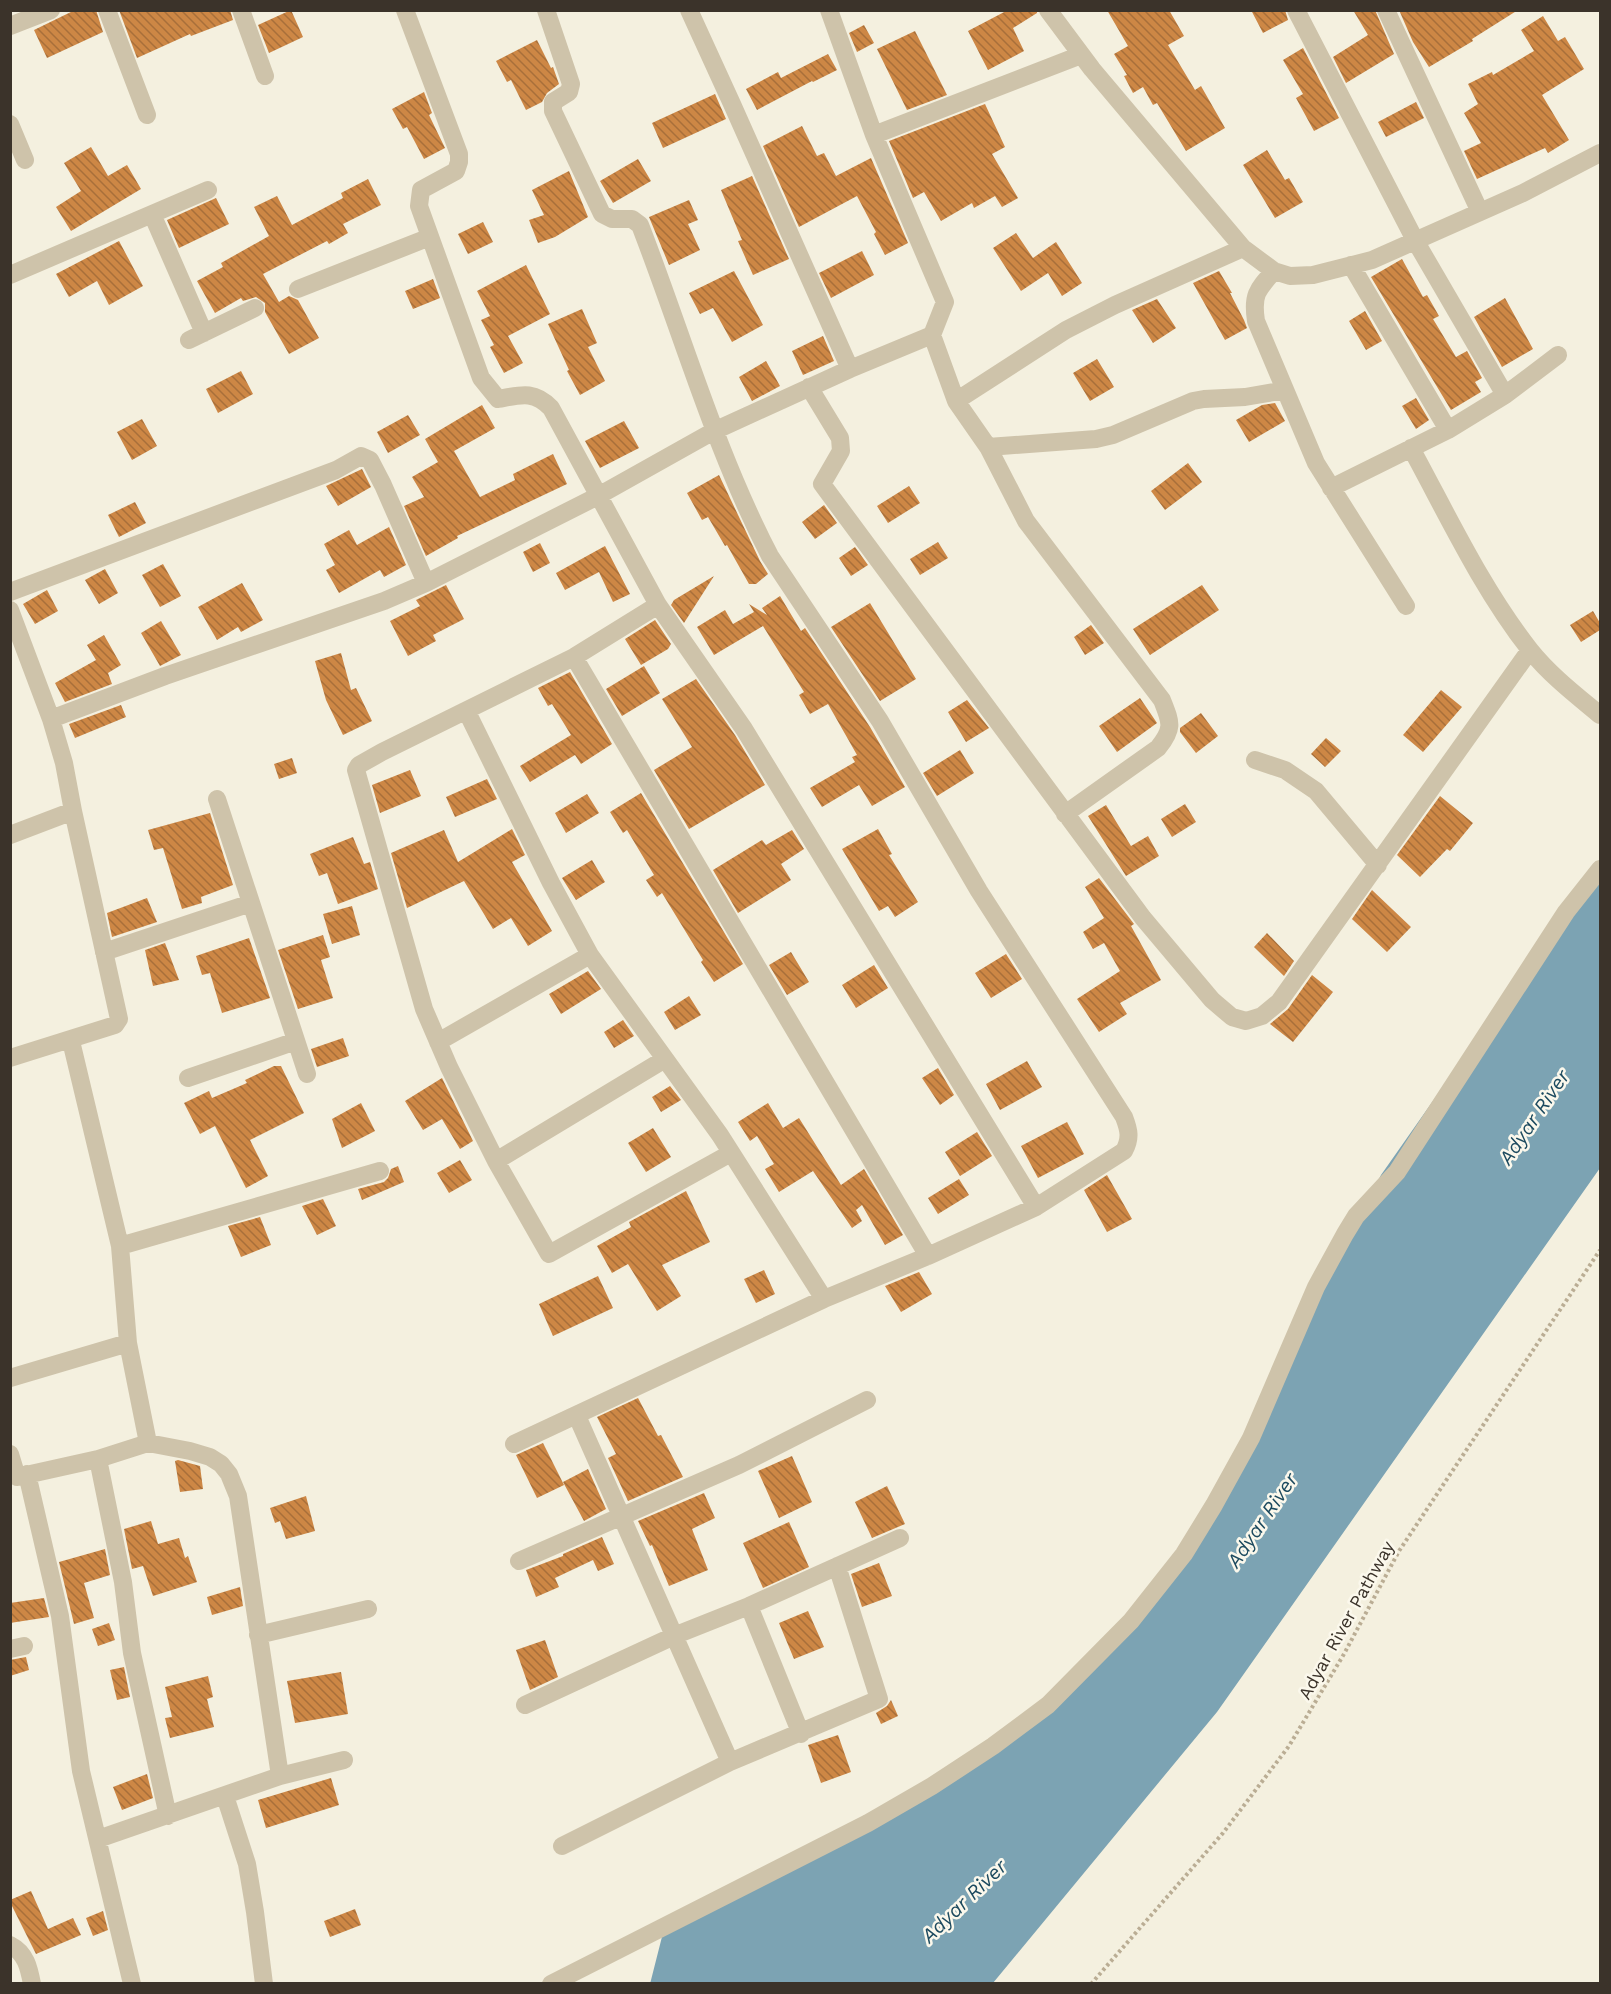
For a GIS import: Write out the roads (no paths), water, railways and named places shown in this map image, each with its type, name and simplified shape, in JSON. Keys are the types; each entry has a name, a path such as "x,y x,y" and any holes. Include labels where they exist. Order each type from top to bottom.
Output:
{"street":[{"path":"10,26 51,10"},
{"path":"107,10 147,115"},
{"path":"241,10 264,76"},
{"path":"405,10 459,154 456,171 421,190 419,206 481,378 498,399 525,394 542,399 551,408 657,605 744,729 1035,1207"},
{"path":"514,1444 824,1299 928,1256 1035,1207 1124,1151 1129,1141 1129,1131 1124,1117 979,891 880,721 770,556 756,529 714,431 640,225 632,219 612,219 602,214 553,111 553,102 569,92 571,84 546,10"},
{"path":"689,10 850,369"},
{"path":"829,10 874,135 945,302 932,335 956,400 988,447 1026,521 1162,700 1170,720 1168,736 1158,748 1065,814"},
{"path":"1296,10 1416,242 1505,394"},
{"path":"1386,10 1480,212"},
{"path":"1054,13 1081,55 1243,248 1274,271 1290,276 1313,275 1372,260 1523,193 1600,153"},
{"path":"874,135 1081,55"},
{"path":"10,124 25,160"},
{"path":"10,275 208,190"},
{"path":"152,214 196,337 255,308"},
{"path":"298,289 430,237"},
{"path":"956,400 1066,330 1115,305 1243,248"},
{"path":"1351,266 1448,430"},
{"path":"1274,271 1258,288 1254,303 1256,321 1316,463 1406,606"},
{"path":"51,719 165,676 384,601 598,496 714,431 809,387 932,335"},
{"path":"1331,488 1448,430 1505,394 1558,356"},
{"path":"809,387 840,438 841,452 822,484 1143,918 1212,1000 1232,1017 1246,1021 1262,1016 1279,1002 1530,650"},
{"path":"988,447 1105,437 1204,399 1245,397 1284,390"},
{"path":"1411,448 1484,580 1530,650 1557,679 1600,715"},
{"path":"10,592 336,470 361,456 370,460 383,485 426,582"},
{"path":"657,605 574,657 467,712 382,752 359,765 356,770 424,1009 495,1161 549,1254 731,1153"},
{"path":"10,610 51,719 64,763 119,1016 115,1025 71,1041 10,1058"},
{"path":"574,657 928,1256"},
{"path":"467,712 551,883 590,955 731,1153 824,1299"},
{"path":"1255,760 1285,770 1316,791 1378,865"},
{"path":"217,799 307,1074"},
{"path":"10,835 73,811"},
{"path":"551,1983 867,1823 932,1786 1048,1706 1131,1621 1184,1554 1214,1505 1251,1438 1316,1287 1356,1216 1396,1172 1566,912 1600,869"},
{"path":"104,952 251,903"},
{"path":"438,1042 590,955"},
{"path":"71,1041 120,1246 128,1342 148,1443"},
{"path":"188,1078 296,1041"},
{"path":"495,1161 665,1059"},
{"path":"120,1246 380,1171"},
{"path":"10,1378 128,1342"},
{"path":"519,1561 739,1465 867,1400"},
{"path":"577,1416 676,1635 730,1762"},
{"path":"10,1454 17,1477 98,1459 148,1443 210,1457 221,1464 229,1474 238,1496 280,1776"},
{"path":"98,1459 123,1582 132,1653 168,1816"},
{"path":"27,1474 60,1616 81,1771 132,1983"},
{"path":"525,1705 676,1635 749,1606 900,1538"},
{"path":"562,1846 730,1762 879,1700 837,1566"},
{"path":"749,1606 801,1734"},
{"path":"258,1635 368,1609"},
{"path":"98,1839 280,1776 344,1760"},
{"path":"225,1796 247,1864 264,1983"},
{"path":"10,1945 22,1955 28,1964 32,1983"}],"water":[{"name":"Adyar River","path":"1600,863 1600,1168 1217,1712 993,1983 650,1984 666,1921 829,1842 1052,1704 1199,1531 1381,1175"}]}
